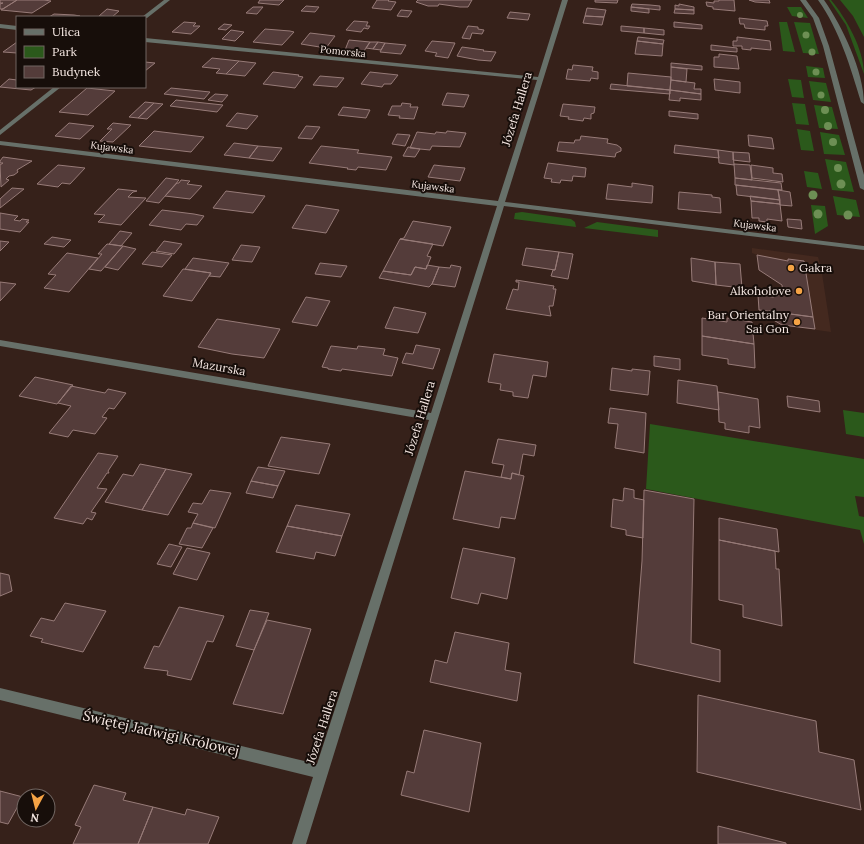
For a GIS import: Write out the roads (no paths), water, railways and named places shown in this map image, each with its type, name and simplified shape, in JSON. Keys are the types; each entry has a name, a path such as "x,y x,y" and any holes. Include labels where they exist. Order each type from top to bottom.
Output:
{"street":[{"path":"146,16 167,0"},
{"name":"Józefa Hallera","path":"299,844 565,0"},
{"path":"803,0 816,18 826,46 864,188"},
{"path":"821,0 836,21 845,41 864,102"},
{"path":"0,26 16,28"},
{"name":"Pomorska","path":"146,40 540,79"},
{"path":"0,134 57,88"},
{"name":"Kujawska","path":"0,143 864,248"},
{"name":"Mazurska","path":"0,343 434,417"},
{"name":"Świętej Jadwigi Królowej","path":"0,694 322,772"}],"place":[{"name":"Gakra","path":"791,268"},
{"name":"Alkoholove","path":"799,291"},
{"name":"Bar Orientalny Sai Gon","path":"797,322"}]}
